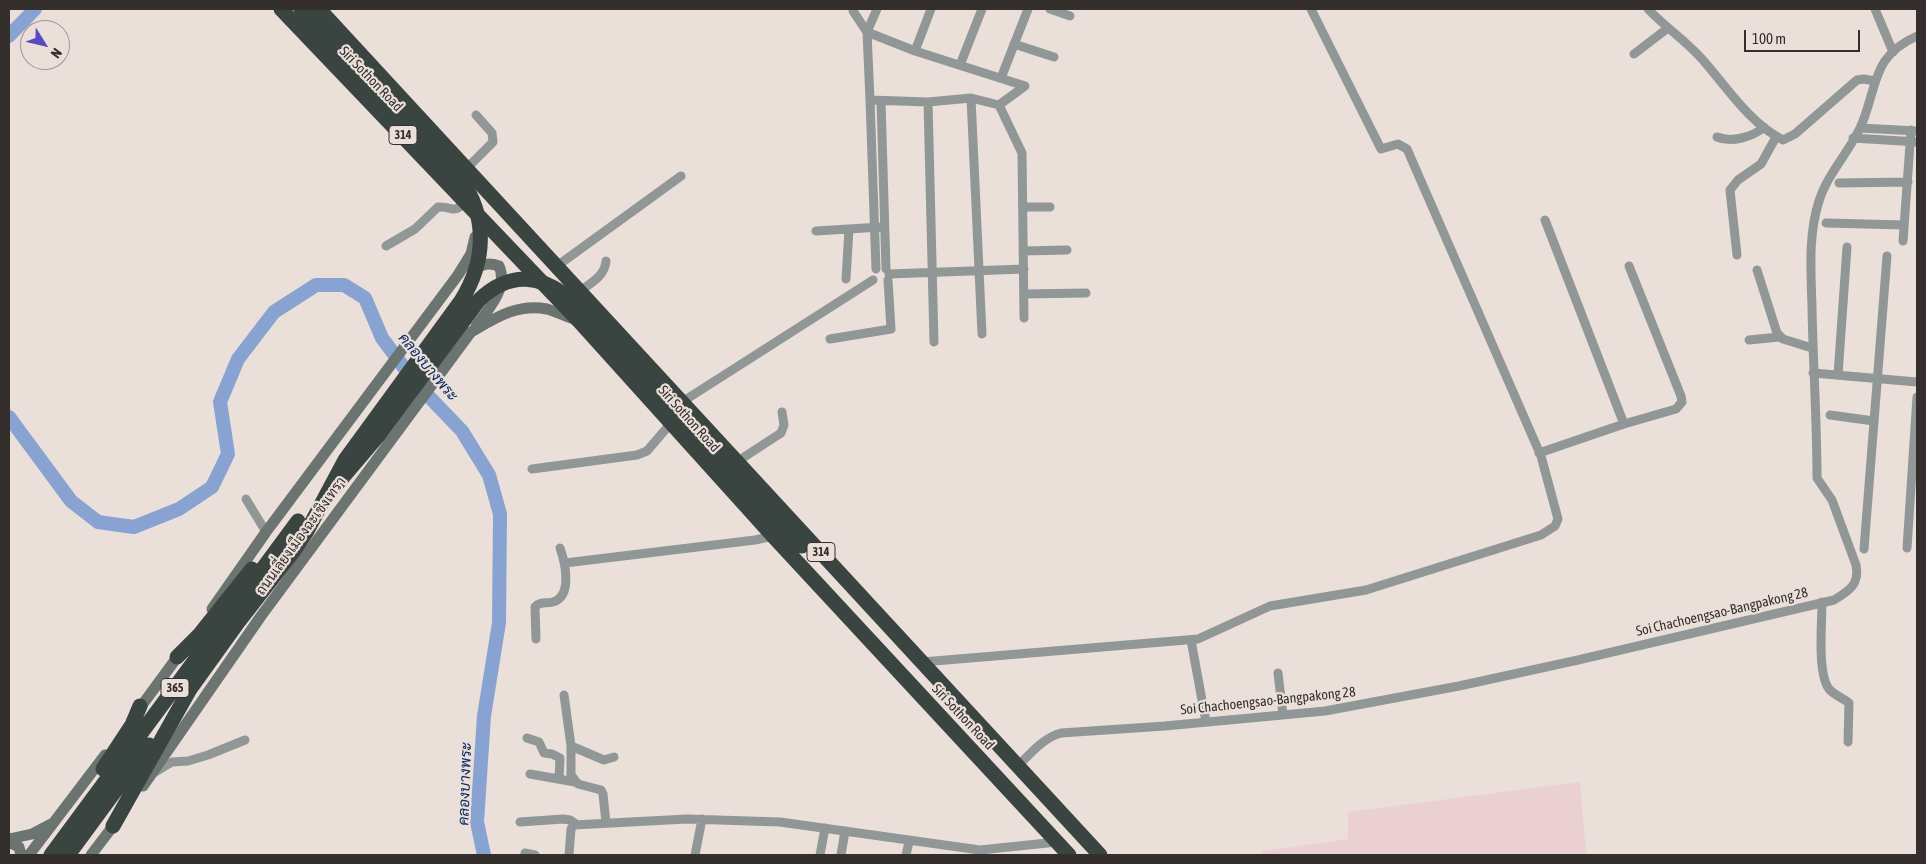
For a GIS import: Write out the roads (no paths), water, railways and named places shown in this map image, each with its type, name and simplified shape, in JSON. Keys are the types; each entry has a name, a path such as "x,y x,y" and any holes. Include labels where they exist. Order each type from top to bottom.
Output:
{"highway":[{"name":"Siri Sothon Road","path":"281,9 679,423 773,536 1069,855"},
{"path":"113,826 190,689 236,625 293,552 350,454 461,301 475,273 480,245 480,226 470,193 460,178 300,9"},
{"name":"Siri Sothon Road","path":"318,9 738,461 1100,855"},
{"path":"504,242 512,240 516,236 518,224"},
{"path":"524,263 524,258 528,252 533,249 541,250"},
{"path":"177,657 200,634 247,573 298,521 322,501 378,436 479,300 495,287 518,279 543,282 558,289 572,300 679,423 778,522 864,600"},
{"name":"ถนนเลี่ยงเมืองฉะเชิงเทรา","path":"51,855 298,521"},
{"name":"365","path":"68,855 190,689"},
{"path":"45,855 132,725 140,706"}],"main road":[{"name":"365","path":"29,855 177,657 266,532 458,275 471,254 475,237 468,204"},
{"path":"441,298 478,267 485,264 499,266 502,273 499,290 492,305 471,332"},
{"name":"ถนนเลี่ยงเมืองฉะเชิงเทรา","path":"92,854 267,608 471,332 507,312 525,308 548,309 579,321"},
{"path":"9,840 32,834 56,821"},
{"path":"9,840 19,847 21,855"}],"street":[{"path":"873,280 873,273 876,269 868,32 877,9"},
{"path":"915,51 931,9"},
{"path":"960,65 982,9"},
{"path":"1001,78 1028,9"},
{"path":"1050,9 1070,16"},
{"path":"922,662 1191,640 1213,633 1270,606 1366,590 1541,535 1555,526 1558,518 1539,452 1407,150 1398,144 1381,149 1311,9"},
{"path":"1648,9 1687,43 1748,113 1776,137 1783,140 1795,134 1857,80 1875,80"},
{"path":"1875,9 1893,52"},
{"path":"853,11 868,32 915,51 1025,86 999,106"},
{"path":"1634,54 1668,28"},
{"name":"Soi Chachoengsao-Bangpakong 28","path":"1018,766 1039,745 1054,735 1061,733 1325,711 1465,685 1606,654 1834,600 1847,592 1856,582 1857,571 1832,500 1817,478 1810,248 1819,200 1860,128 1875,80 1887,58 1903,42 1917,36"},
{"path":"1014,44 1054,57"},
{"path":"870,100 928,102 971,98 999,106 1022,153 1024,318"},
{"path":"971,98 982,334"},
{"path":"830,339 891,329 887,274 881,101"},
{"path":"928,102 934,342"},
{"path":"466,169 493,142 492,133 476,115"},
{"path":"1717,137 1724,140 1753,135 1764,127"},
{"path":"1860,128 1914,130 1903,241"},
{"path":"1737,255 1730,190 1738,180 1760,164 1776,137"},
{"path":"1853,138 1914,141"},
{"path":"557,266 681,176"},
{"path":"1839,183 1908,182"},
{"path":"386,246 415,229 438,207 458,210 468,204"},
{"path":"1023,207 1050,207"},
{"path":"1545,220 1624,424"},
{"path":"1826,223 1904,225"},
{"path":"816,231 886,227"},
{"path":"846,279 848,229"},
{"path":"1838,375 1847,246"},
{"path":"1023,250 1067,250"},
{"path":"1864,549 1887,256"},
{"path":"580,291 602,274 606,268 606,261"},
{"path":"1539,452 1676,409 1682,402 1629,266"},
{"path":"876,269 880,267 887,274 1024,269"},
{"path":"1757,270 1776,334 1779,337"},
{"path":"873,280 880,284 887,274"},
{"path":"682,402 873,280"},
{"path":"1024,294 1086,293"},
{"path":"1749,340 1779,337 1812,348"},
{"path":"1813,373 1917,382"},
{"path":"1907,548 1917,397"},
{"path":"738,461 781,433 784,426 782,412"},
{"path":"1830,415 1874,421"},
{"path":"532,469 638,455 647,451 679,423"},
{"path":"246,499 266,532"},
{"path":"565,562 755,540 773,536"},
{"path":"536,638 535,607 540,603 551,603 560,599 566,579 565,562 560,548"},
{"path":"1822,602 1821,645 1824,677 1831,691 1848,703 1848,742"},
{"path":"1191,640 1206,722"},
{"path":"1278,673 1283,715"},
{"path":"564,695 572,746 571,775 575,782"},
{"path":"527,738 539,742 544,753 560,758 559,779"},
{"path":"150,775 172,762 188,761 208,755 245,740"},
{"path":"572,746 604,760 614,757"},
{"path":"530,774 575,782 601,790 606,823"},
{"path":"520,822 563,819 570,820 576,824 702,819 780,822 909,842 980,850 1057,842"},
{"path":"695,855 702,819"},
{"path":"569,855 571,829 576,824"},
{"path":"820,855 825,828"},
{"path":"841,855 846,831"},
{"path":"906,855 909,842"},
{"path":"525,853 535,855"}],"waterway":[{"name":"คลองบางพระ","path":"9,36 35,9"},
{"name":"คลองบางพระ","path":"9,417 71,501 98,522 134,527 179,509 212,487 228,454 220,402 238,359 274,312 316,285 344,285 365,298 382,338 414,381 462,431 489,475 500,514 499,623 484,716 477,822 484,855"}]}
